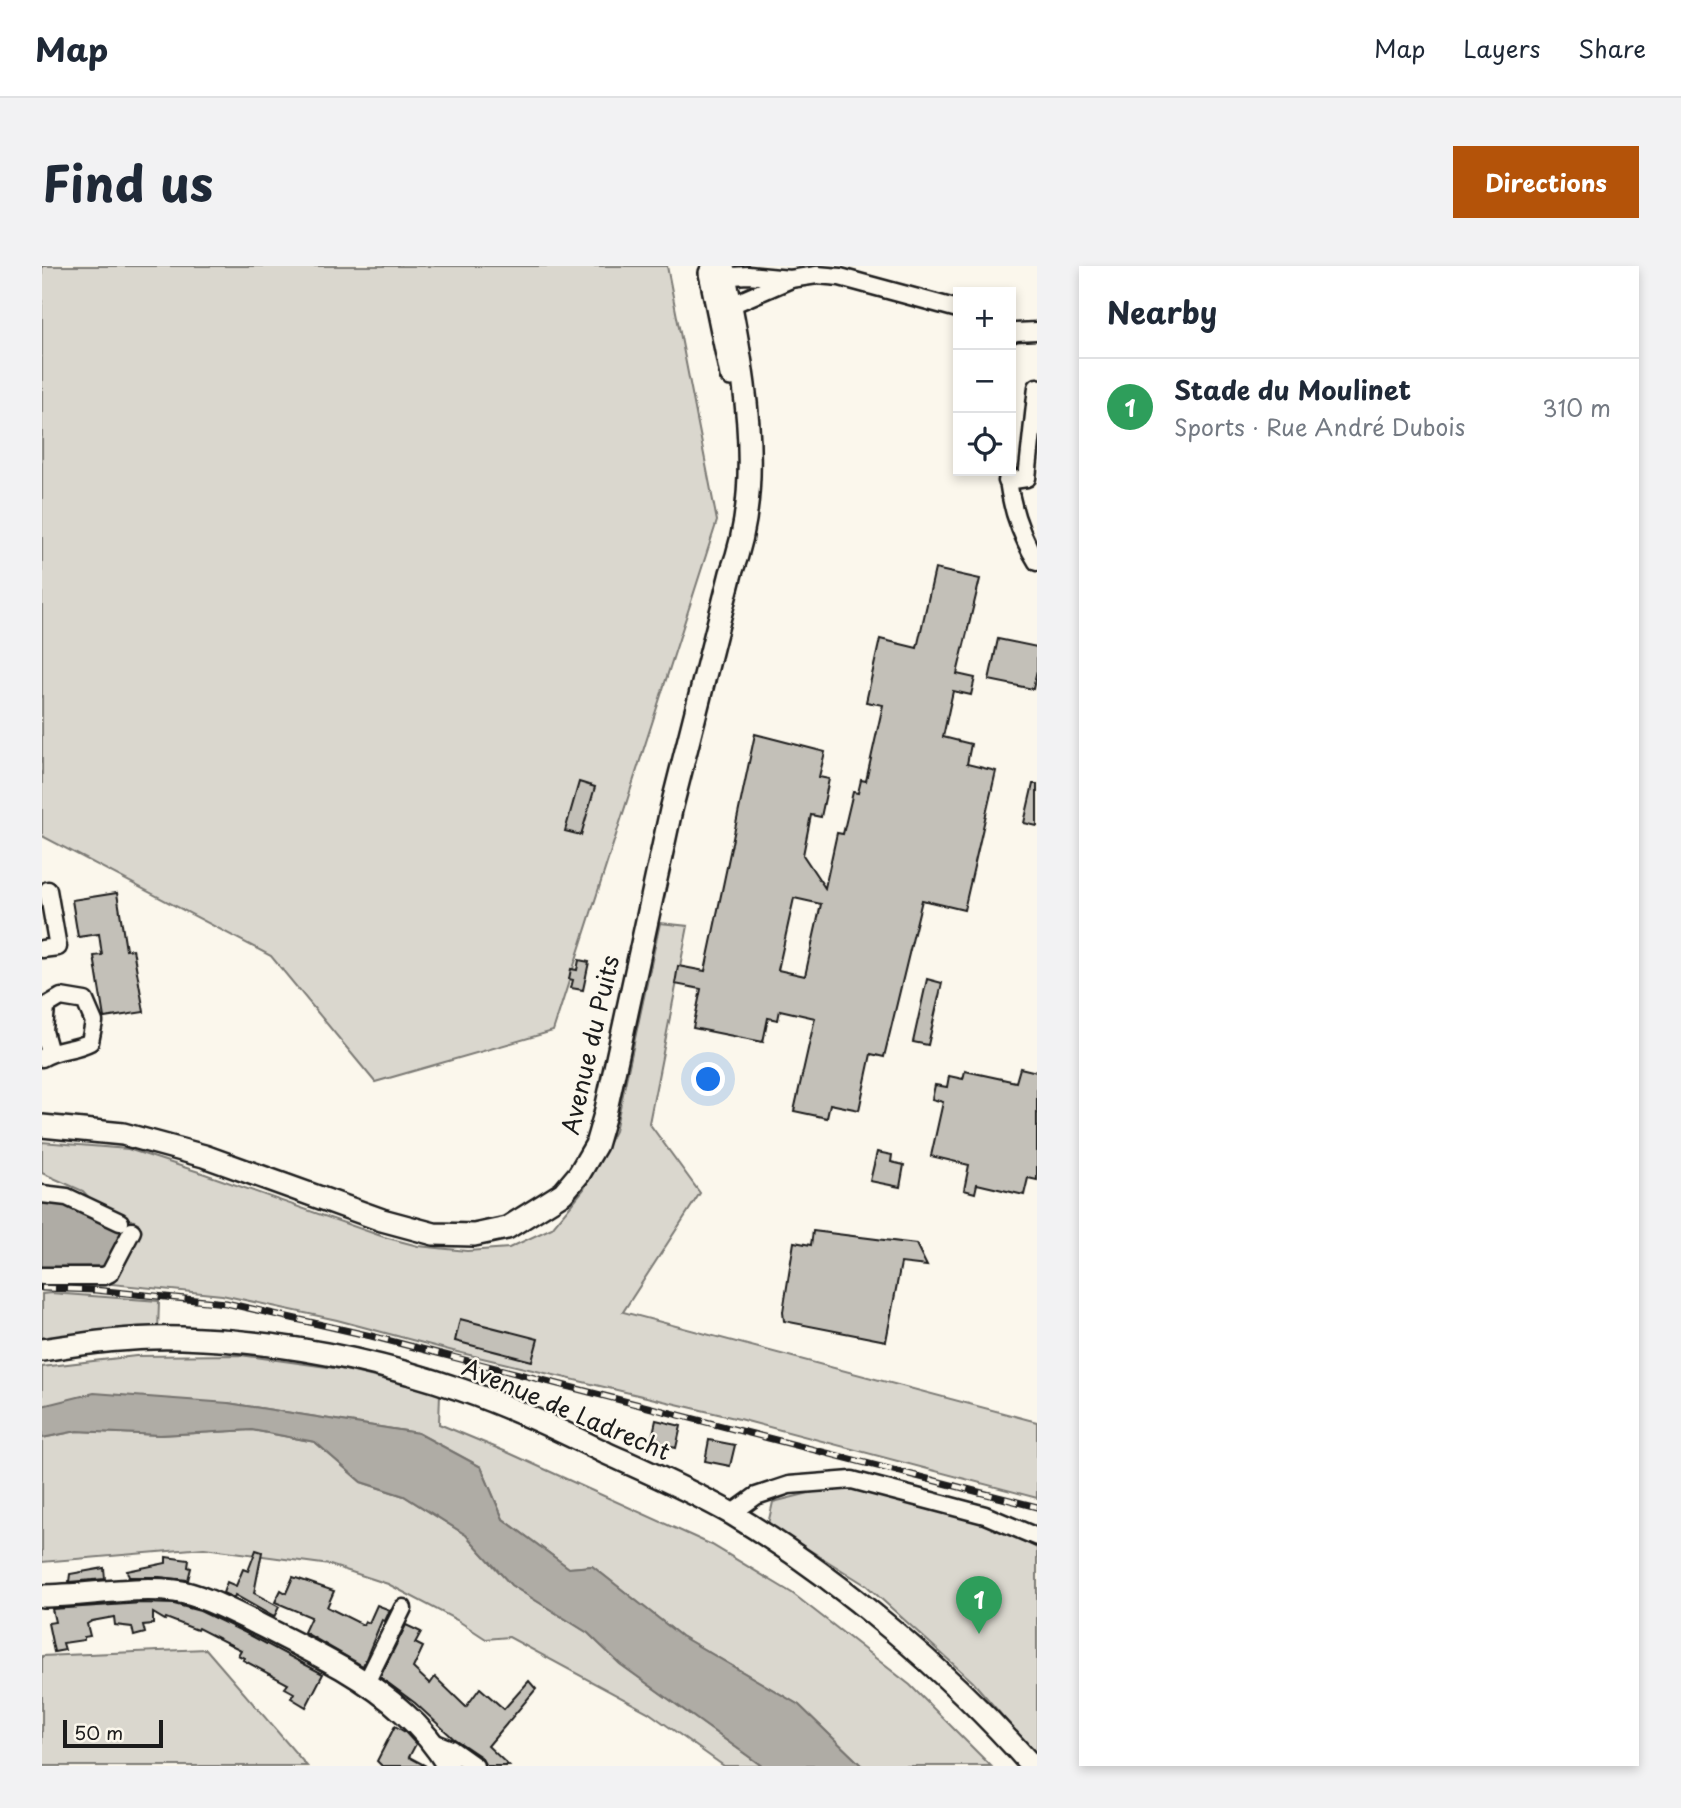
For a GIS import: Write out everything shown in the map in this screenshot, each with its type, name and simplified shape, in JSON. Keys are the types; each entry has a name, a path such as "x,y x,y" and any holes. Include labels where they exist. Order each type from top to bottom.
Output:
{"main road":[{"name":"Avenue du Puits","path":"42,1126 123,1134 204,1156 382,1220 434,1234 474,1235 507,1228 563,1194 579,1174 596,1144 605,1114 671,810 731,573 737,505 738,447 724,308 717,271"},
{"name":"Avenue de Ladrecht","path":"42,1350 85,1344 180,1338 253,1343 329,1354 461,1390 548,1425 731,1514 828,1579 918,1652 1032,1766"},
{"path":"48,1592 177,1591 225,1608 288,1639 366,1683 404,1712 433,1742 448,1766"}],"street":[{"path":"717,271 790,279 817,275 840,277 953,308"},
{"path":"724,308 790,279"},
{"path":"1016,332 1037,331"},
{"path":"1037,387 1027,478 1007,476 1018,527 1037,562"},
{"path":"42,949 58,947 48,890"},
{"path":"42,1194 67,1197 126,1226 110,1273 104,1276 42,1276"},
{"path":"731,1514 756,1496 789,1485 852,1480 985,1515 1037,1537"},
{"path":"366,1683 403,1608"},
{"path":"433,1742 451,1749 475,1766"}],"shaded area":[{"path":"42,266 667,266 717,521 553,1031 375,1082 271,956 42,836"},
{"path":"660,923 688,926 649,1123 700,1193 623,1312 1037,1422 1037,1498 739,1419 453,1351 337,1320 222,1295 111,1284 138,1223 93,1202 83,1191 42,1173 42,1142 128,1149 384,1237 418,1246 467,1251 509,1248 552,1228 584,1189 615,1131"},
{"path":"42,1198 64,1201 126,1233 109,1266 42,1267"},
{"path":"42,1294 159,1301 158,1333 69,1335 42,1341"},
{"path":"240,1355 341,1369 440,1393 439,1424 712,1545 792,1593 910,1685 991,1766 862,1766 799,1705 681,1636 592,1566 569,1568 503,1519 481,1467 418,1433 228,1403 42,1415 42,1367 136,1356"},
{"path":"94,1393 228,1403 418,1433 481,1467 503,1519 569,1568 592,1566 681,1636 799,1705 862,1766 762,1766 620,1664 588,1633 511,1585 466,1535 404,1496 361,1482 315,1442 252,1430 160,1435 77,1431 42,1438 42,1406"},
{"path":"252,1430 315,1442 361,1482 404,1496 466,1535 511,1585 588,1633 620,1664 762,1766 724,1766 648,1712 509,1637 486,1639 457,1620 388,1584 330,1565 204,1548 42,1562 42,1438 77,1431 160,1435"},
{"path":"829,1488 857,1490 994,1525 1037,1548 1037,1756 973,1682 867,1586 768,1524 773,1502"},
{"path":"206,1649 307,1766 42,1766 42,1656"}],"building":[{"path":"935,569 980,579 957,674 975,678 971,695 953,691 943,737 971,744 967,764 996,771 964,910 922,900 884,1057 871,1054 859,1110 830,1104 827,1118 794,1111 815,1018 780,1010 778,1020 768,1018 763,1042 693,1028 701,989 675,984 678,966 705,971 755,734 825,752 819,777 829,779 821,817 811,815 803,855 825,888 837,833 843,834 853,792 858,793 861,780 866,781 883,705 866,702 880,639 917,648","holes":["794,898 821,904 805,976 778,970"]},
{"path":"998,639 1037,647 1037,671 1033,689 989,680"},
{"path":"579,782 595,787 581,835 565,831"},
{"path":"1033,784 1037,784 1037,826 1024,823"},
{"path":"117,893 126,950 133,949 144,1012 104,1018 94,956 102,955 99,934 78,937 72,900"},
{"path":"579,960 589,962 583,990 571,988 573,980 569,979 571,969 577,970"},
{"path":"927,979 942,983 928,1045 913,1042"},
{"path":"1020,1068 1037,1072 1037,1180 1028,1178 1024,1195 977,1184 975,1193 964,1190 969,1165 931,1156 943,1102 932,1099 935,1085 947,1087 949,1076 963,1079 965,1071 1016,1082"},
{"path":"877,1152 892,1155 891,1162 904,1165 900,1187 870,1181"},
{"path":"813,1231 916,1244 927,1266 901,1263 886,1341 784,1321 783,1312 794,1242 811,1245"},
{"path":"460,1319 538,1339 532,1361 455,1341"},
{"path":"656,1420 681,1426 676,1448 659,1444 660,1440 652,1438"},
{"path":"709,1440 735,1445 730,1466 705,1461"},
{"path":"256,1550 262,1552 254,1593 279,1607 274,1617 235,1595 234,1598 223,1593 227,1582 236,1586 243,1569 248,1571"},
{"path":"166,1557 189,1560 188,1567 191,1568 188,1580 129,1577 127,1571 166,1563"},
{"path":"104,1568 105,1579 69,1582 70,1574"},
{"path":"293,1577 334,1591 327,1607 363,1625 365,1621 369,1623 377,1605 390,1610 385,1621 382,1620 363,1666 304,1632 311,1617 275,1602 281,1590 286,1593"},
{"path":"142,1603 174,1604 200,1611 323,1674 306,1707 291,1698 294,1693 285,1688 288,1684 243,1660 244,1658 238,1655 241,1650 198,1628 197,1630 166,1618 165,1620 153,1613 153,1624 143,1625 145,1633 134,1636 132,1627 115,1625 114,1617 92,1621 87,1624 90,1636 84,1637 84,1640 63,1643 65,1650 54,1652 48,1623 55,1622 52,1609"},
{"path":"406,1625 421,1632 415,1643 423,1647 413,1668 430,1684 435,1677 466,1707 480,1688 504,1709 529,1681 536,1689 488,1746 509,1766 486,1766 481,1757 453,1738 415,1703 380,1677"},
{"path":"395,1726 416,1744 409,1757 426,1766 382,1766 377,1761"}],"railway":[{"path":"42,1288 95,1290 226,1303 371,1336 1037,1507"}],"place":[{"name":"Stade du Moulinet","path":"979,1634"}]}
